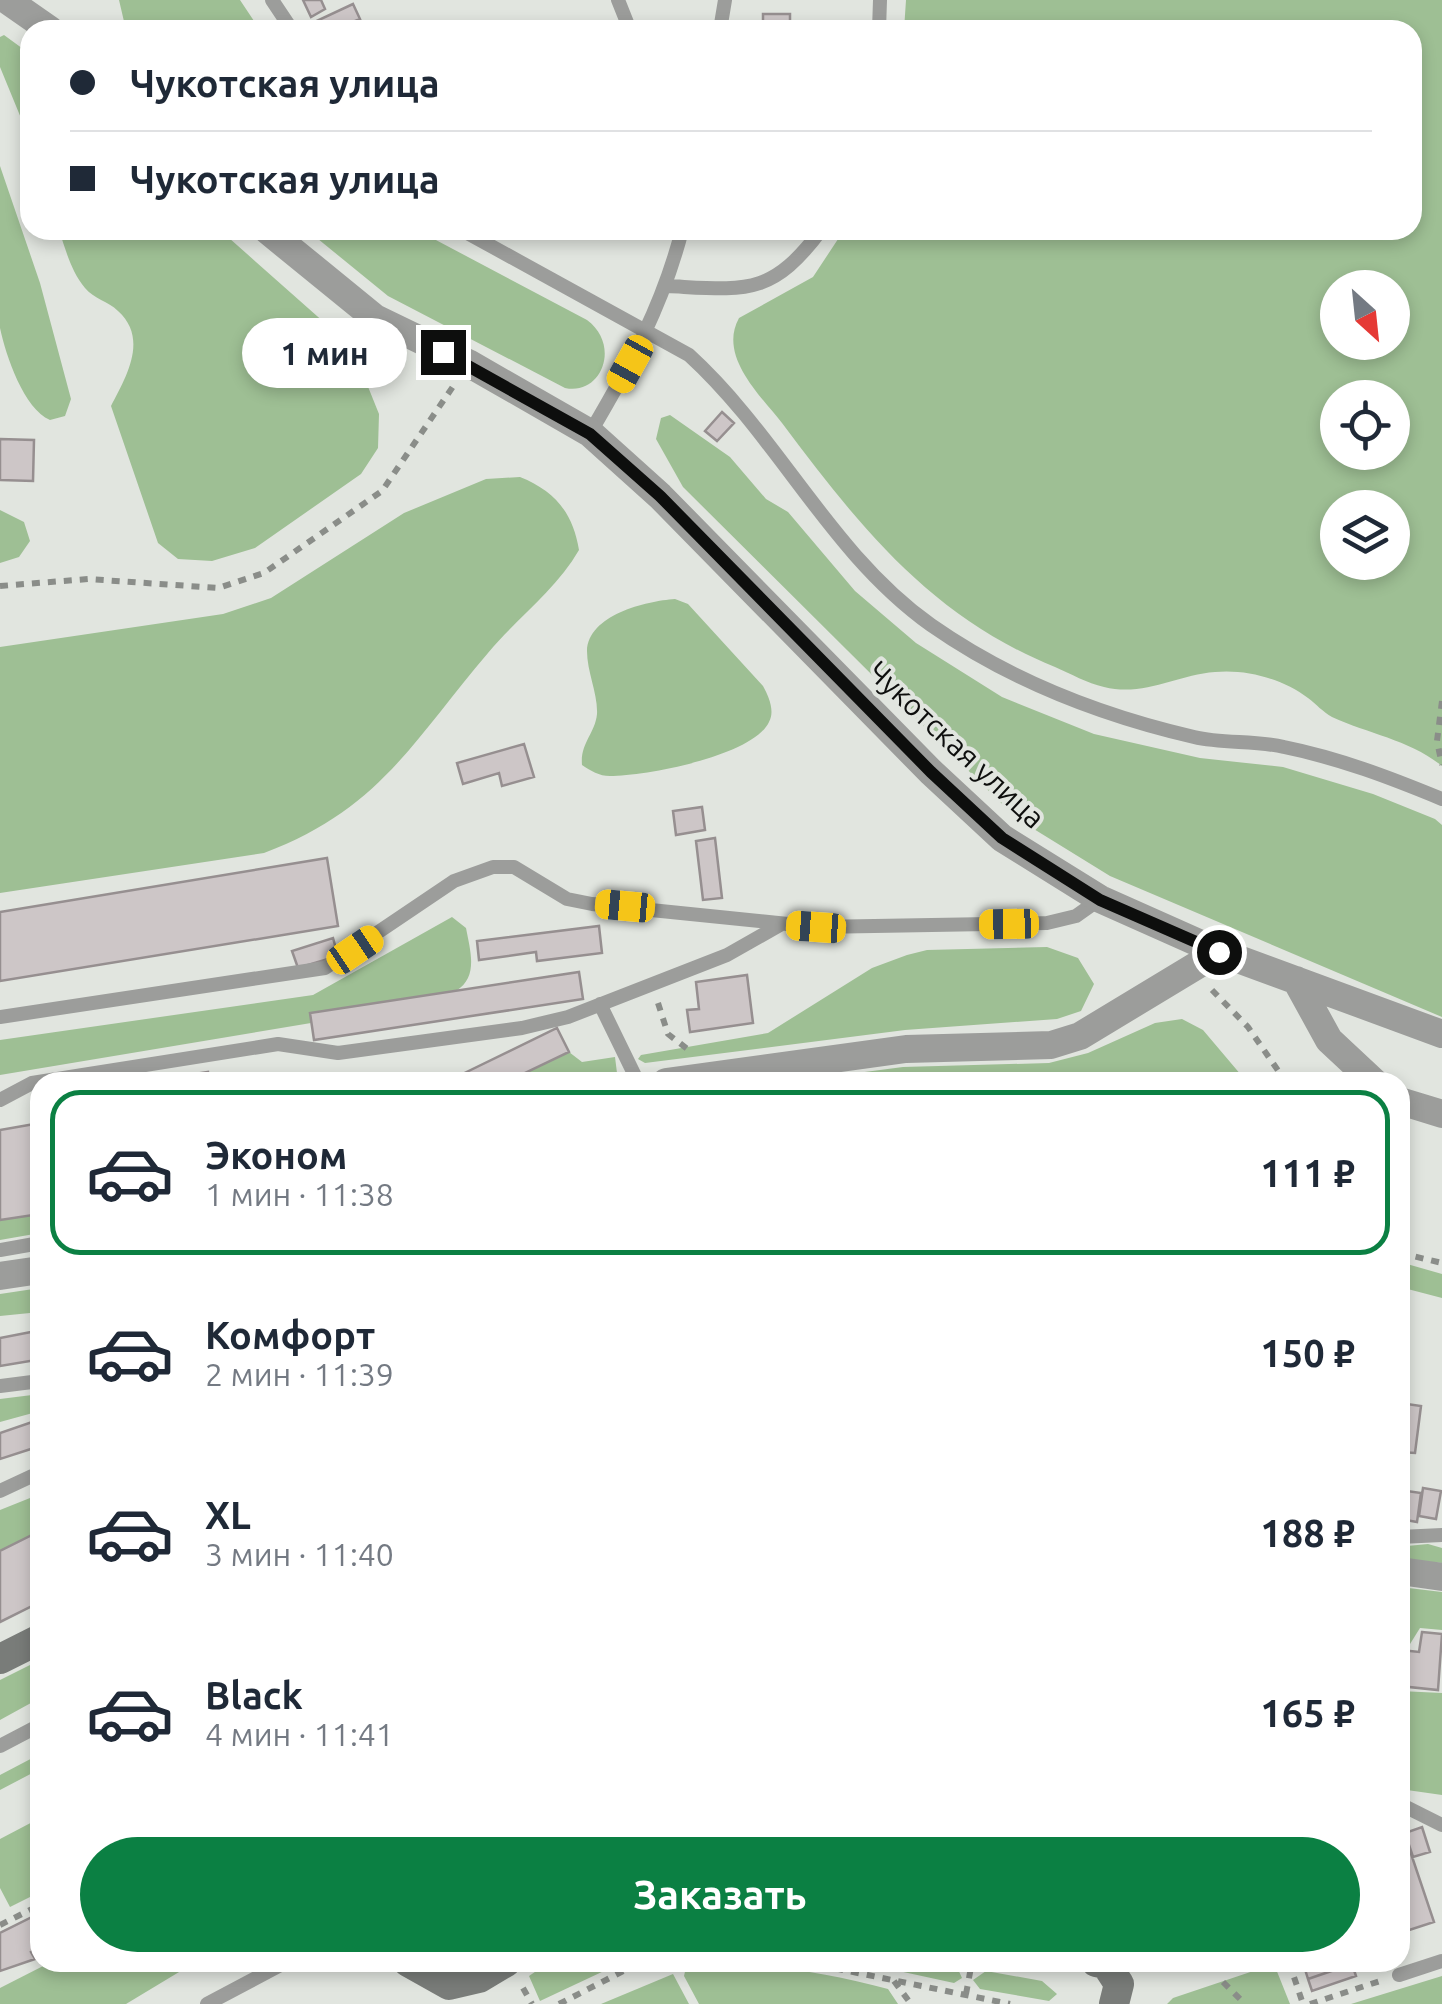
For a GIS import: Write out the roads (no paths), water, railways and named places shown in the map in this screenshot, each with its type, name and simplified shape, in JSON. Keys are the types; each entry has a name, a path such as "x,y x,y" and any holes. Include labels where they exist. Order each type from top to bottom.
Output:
{"street":[{"path":"8,0 36,20"},
{"name":"Чукотская улица","path":"279,240 375,318 468,363 590,434 660,496 931,772 1002,838 1100,900 1219,952 1442,1034"},
{"path":"739,1072 906,1049 1052,1045 1080,1036 1219,952"},
{"path":"1296,980 1329,1040 1363,1072"},
{"path":"1410,1103 1442,1114"},
{"path":"0,1276 30,1272"},
{"path":"1410,1572 1442,1577"},
{"path":"0,1659 30,1643"},
{"path":"425,1972 448,1985 489,1972"},
{"path":"1113,1972 1119,1984 1114,2004"}],"lane":[{"path":"481,240 689,356 720,384 870,574 929,624 1009,675 1095,711 1198,738 1282,746 1376,772 1442,799"},
{"path":"590,434 649,331 668,286 680,240"},
{"path":"668,286 740,290 767,282 798,262 814,240"},
{"path":"0,1017 325,968 454,882 492,867 514,866 552,891 580,901 780,925 1047,924 1076,916 1100,900"},
{"path":"101,1072 278,1044 338,1053 522,1028 600,1004 727,955 780,925"},
{"path":"600,1004 633,1072"},
{"path":"0,1100 30,1084"},
{"path":"0,1250 30,1245"},
{"path":"0,1386 30,1382"},
{"path":"0,1492 30,1477"},
{"path":"1410,1536 1442,1535"},
{"path":"0,1746 30,1730"},
{"path":"1410,1809 1442,1825"},
{"path":"1410,1971 1442,1961"},
{"path":"207,2004 267,1972"},
{"path":"1398,1975 1407,1972"}]}
